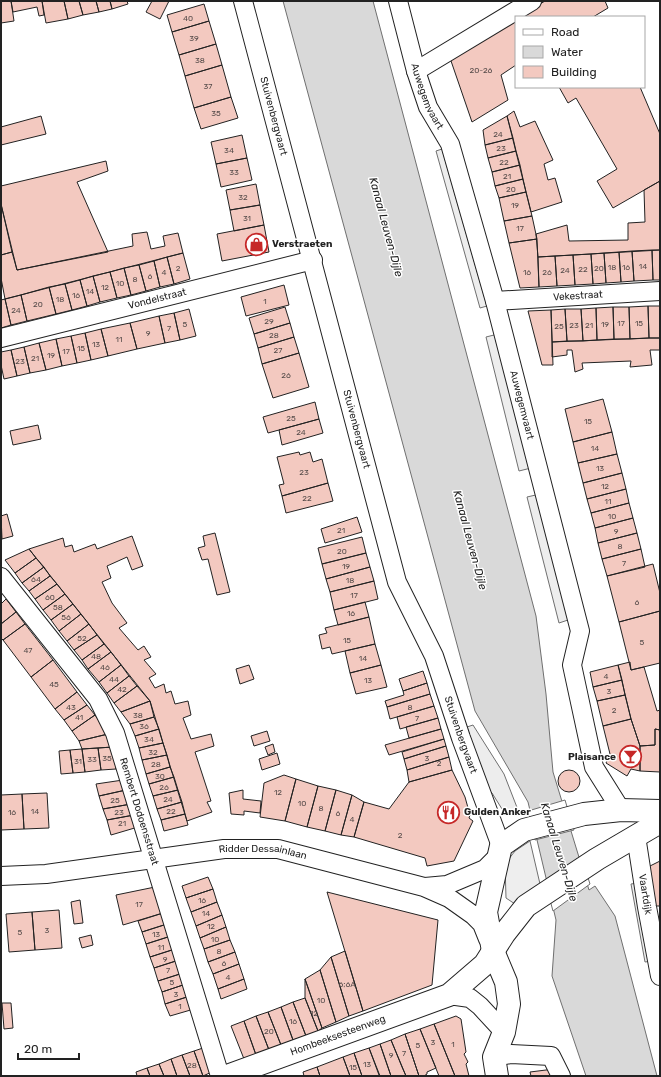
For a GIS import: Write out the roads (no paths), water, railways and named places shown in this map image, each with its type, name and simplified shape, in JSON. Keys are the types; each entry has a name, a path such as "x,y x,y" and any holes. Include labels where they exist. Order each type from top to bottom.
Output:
{"main road":[{"path":"495,1066 504,1032 509,1004 506,982 493,951 486,912 500,850 524,830 584,814 621,810 660,811"},
{"name":"Hombeeksesteenweg","path":"227,1076 449,995 479,971 526,906 597,859 660,822"}],"street":[{"name":"Stuivenbergvaart","path":"243,1 397,582 434,656 500,850"},
{"name":"Auwegemvaart","path":"398,1 416,71 428,107 450,144 495,301 580,631 572,664 594,767 621,810"},
{"path":"416,71 532,1"},
{"name":"Vondelstraat","path":"1,338 312,260"},
{"name":"Vekestraat","path":"495,301 660,291"},
{"name":"Rembert Dodoensstraat","path":"1,577 98,699 115,733 220,1076"},
{"name":"Vaartdijk","path":"636,836 646,907 660,976"},
{"name":"Ridder Dessainlaan","path":"1,876 46,874 224,849 278,849 424,887 449,898 473,915 482,924 493,951"},
{"path":"424,887 447,885 485,869 500,850"},
{"name":"Hombeeksesteenweg","path":"449,995 470,998 480,1006 504,1032"},
{"path":"495,1066 511,1054 551,1056 561,1076"}],"water":[{"name":"Kanaal Leuven-Dijle","path":"283,1 373,1 536,616 546,694 553,772 589,890 595,886 615,916 657,1076 586,1076 552,976 556,920 528,802 475,711"}],"place":[{"name":"Verstraeten","path":"256,244"},
{"name":"Plaisance","path":"631,757"},
{"name":"Gulden Anker","path":"449,812"}]}
